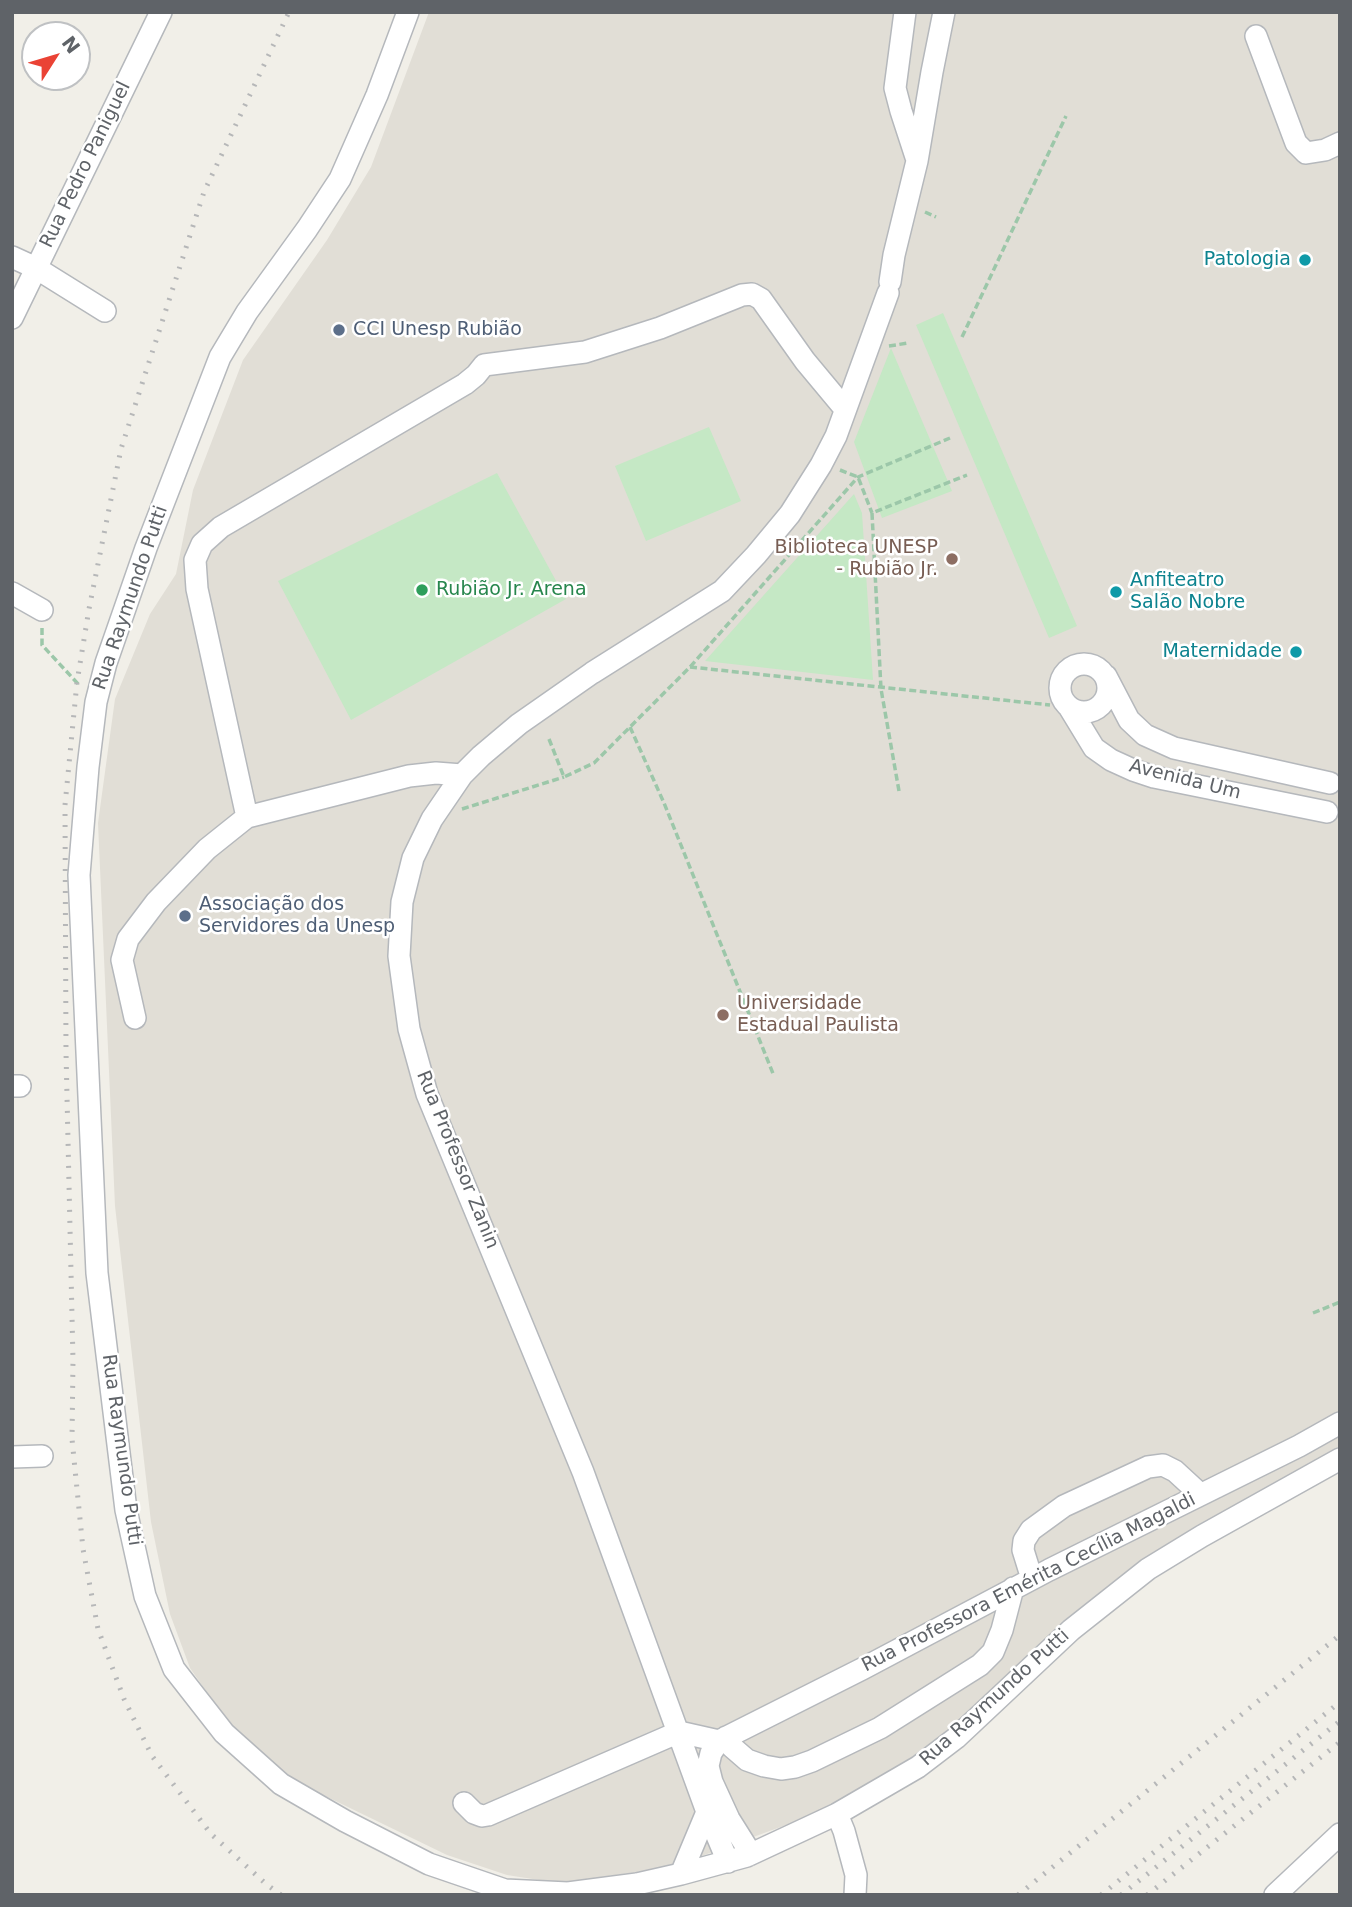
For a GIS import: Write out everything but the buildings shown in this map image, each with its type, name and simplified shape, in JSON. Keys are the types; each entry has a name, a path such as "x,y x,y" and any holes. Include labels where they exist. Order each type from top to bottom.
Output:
{"street":[{"name":"Rua Pedro Paniguel","path":"12,318 161,12"},
{"name":"Rua Raymundo Putti","path":"408,12 377,94 340,179 247,312 220,357 146,548 106,663 96,702 79,875 97,1273 126,1510 145,1596 174,1669 224,1733 281,1784 345,1821 429,1864 507,1893 568,1893 637,1884 751,1854 837,1814 918,1768 956,1738 1072,1630 1148,1569 1340,1459"},
{"path":"905,12 895,88 917,161"},
{"name":"Rua Professor Zanin","path":"728,1862 707,1812 583,1472 427,1094 409,1029 399,956 402,902 413,858 432,819 462,775 529,717 592,673 722,590 756,555 802,496 831,446 889,287 917,161 944,12"},
{"path":"1256,37 1296,142 1306,153 1325,150 1340,143"},
{"path":"12,257 36,268 105,311"},
{"path":"247,817 197,589 195,560 202,544 221,527 465,384 484,365 586,352 658,329 742,295 752,294 761,299 805,361 845,409"},
{"path":"12,593 42,610"},
{"path":"1080,664 1088,664 1106,676 1108,692 1100,707 1085,713 1069,707 1064,701 1060,686 1066,671 1080,664"},
{"name":"Avenida Um","path":"1106,676 1129,720 1144,735 1174,748 1335,782"},
{"name":"Avenida Um","path":"1069,707 1094,748 1133,770 1154,777 1333,814"},
{"path":"135,1018 122,960 128,939 156,902 199,858 247,817 409,776 436,773 462,775"},
{"path":"1333,814 1321,800 1321,793 1325,787 1335,782"},
{"name":"Rua Professora Emérita Cecília Magaldi","path":"722,1739 1340,1423"},
{"path":"12,1457 42,1456"},
{"path":"464,1803 474,1813 488,1815 679,1732 722,1739 747,1760 764,1766 781,1769 812,1761 880,1728 980,1665 993,1652 1023,1584 1024,1541 1031,1530 1064,1506 1148,1467 1163,1465 1175,1471 1200,1494"},
{"path":"722,1739 711,1753 708,1766 712,1782 729,1819 751,1854"},
{"path":"681,1874 707,1812"},
{"path":"837,1814 856,1875 855,1895"},
{"path":"1275,1895 1340,1834"}],"path":[{"path":"962,337 1066,116"},
{"path":"432,819 564,776 594,763 690,667 858,477 950,438"},
{"path":"838,469 858,477 872,513 881,689 899,791"},
{"path":"872,513 967,475"},
{"path":"42,610 42,645 96,702"},
{"path":"690,667 1069,707"},
{"path":"630,727 664,803 774,1076"},
{"path":"549,739 564,776"},
{"path":"1313,1313 1340,1302"}],"shaded area":[{"name":"Universidade Estadual Paulista","path":"429,12 1340,12 1340,1453 1146,1560 1110,1585 936,1742 907,1765 871,1786 794,1822 672,1867 558,1883 507,1875 447,1855 284,1776 231,1727 190,1668 170,1614 151,1522 115,1206 98,823 115,699 150,614 176,574 193,490 243,360 327,240 371,167"}],"green space":[{"path":"943,313 1077,626 1049,638 916,325"},
{"path":"891,348 952,491 882,518 854,442"},
{"path":"709,427 741,501 646,541 615,466"},
{"name":"Rubião Jr. Arena","path":"497,473 566,599 351,720 278,581"},
{"path":"854,494 862,513 873,680 705,661"}],"railway":[{"path":"281,1895 211,1834 152,1756 124,1699 98,1629 83,1549 72,1439 65,805 77,682 121,449 204,192 289,12"},
{"path":"1018,1895 1340,1635"},
{"path":"1101,1895 1340,1702"},
{"path":"1121,1895 1340,1721"},
{"path":"1147,1895 1340,1742"}],"place":[{"name":"Patologia","path":"1305,260"},
{"name":"CCI Unesp Rubião","path":"339,330"},
{"name":"Biblioteca UNESP - Rubião Jr.","path":"952,559"},
{"name":"Rubião Jr. Arena","path":"422,590"},
{"name":"Anfiteatro Salão Nobre","path":"1116,592"},
{"name":"Maternidade","path":"1296,652"},
{"name":"Associação dos Servidores da Unesp","path":"185,916"},
{"name":"Universidade Estadual Paulista","path":"723,1015"}]}
